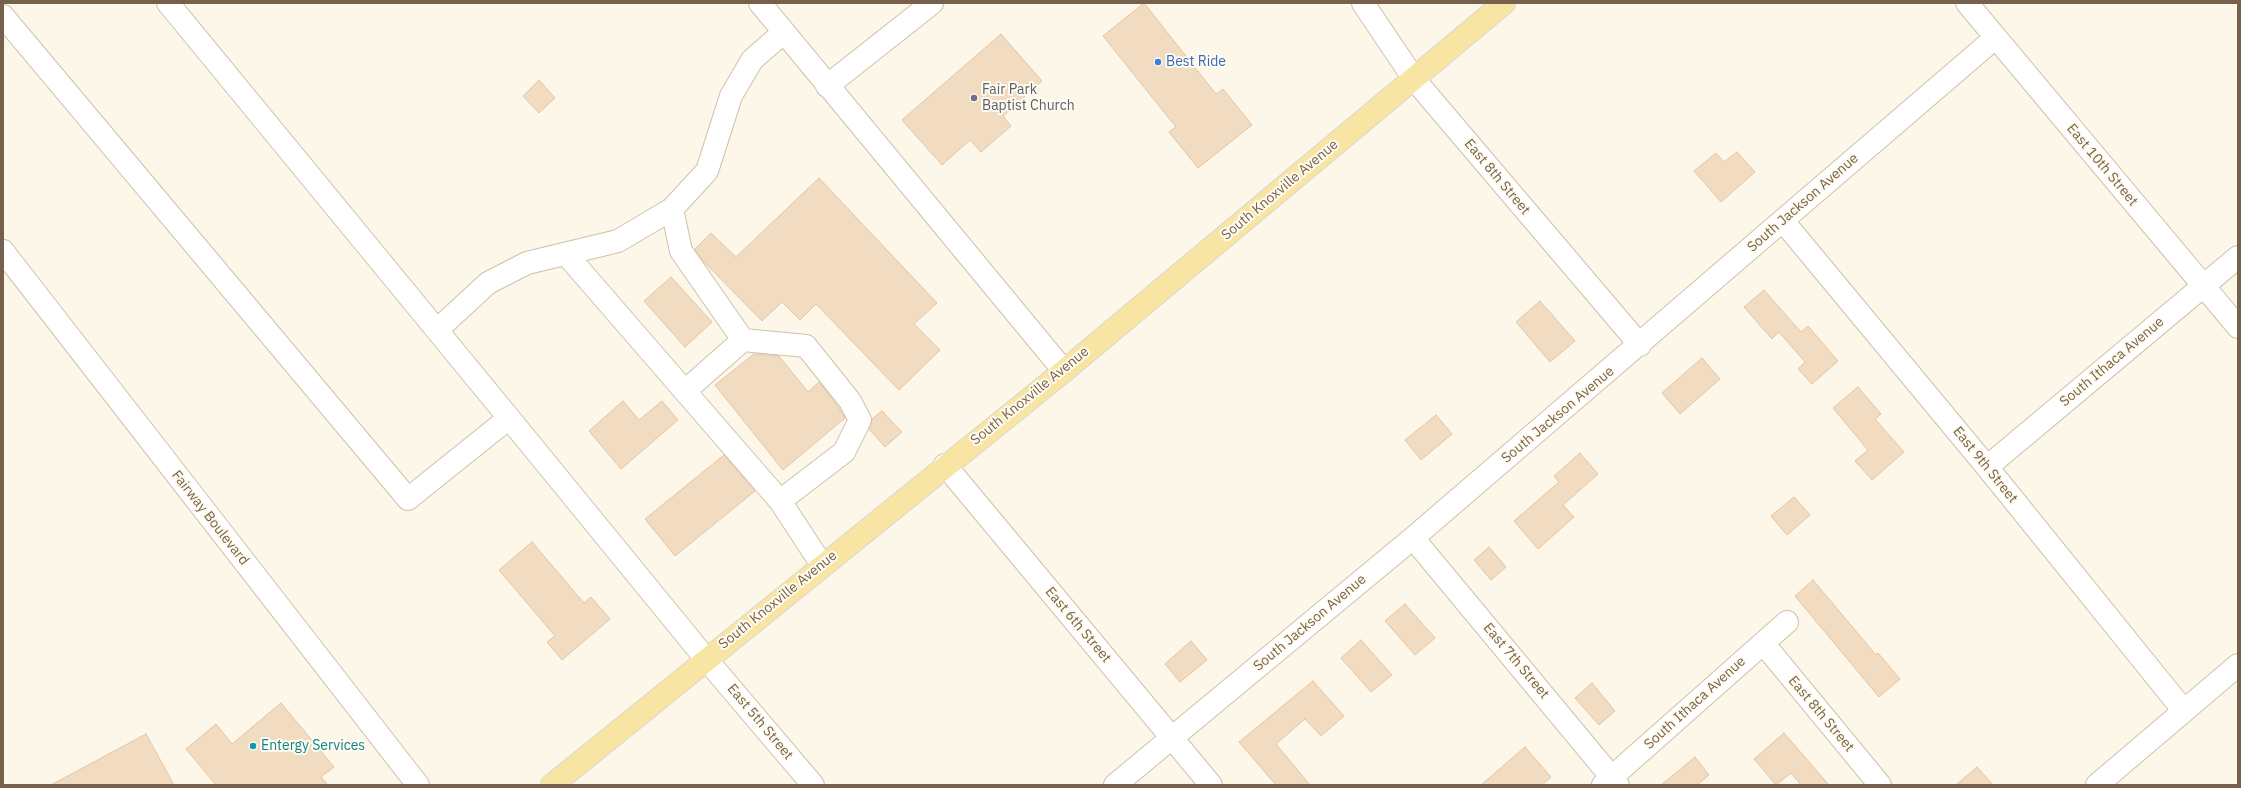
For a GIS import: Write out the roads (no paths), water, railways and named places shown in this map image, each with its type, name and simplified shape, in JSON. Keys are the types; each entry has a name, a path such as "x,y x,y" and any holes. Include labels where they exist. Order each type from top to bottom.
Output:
{"main road":[{"name":"South Knoxville Avenue","path":"552,785 1064,370 1504,3"}],"street":[{"name":"East 5th Street","path":"168,3 706,659 813,785"},
{"path":"760,3 827,86 1064,370"},
{"path":"827,86 932,3"},
{"name":"East 8th Street","path":"1363,3 1414,79 1640,345"},
{"name":"East 10th Street","path":"1967,3 2238,327"},
{"path":"3,16 408,499 509,418"},
{"path":"437,330 488,283 527,263 618,241 672,209 707,171 731,96 752,60 784,32"},
{"name":"South Jackson Avenue","path":"1115,785 1413,538 1640,345 1995,38"},
{"path":"672,209 680,251 743,340"},
{"name":"East 9th Street","path":"1783,221 1987,467 2184,711"},
{"name":"Fairway Boulevard","path":"3,251 418,785"},
{"path":"566,254 780,500 822,565"},
{"name":"South Ithaca Avenue","path":"1987,467 2238,257"},
{"path":"685,390 743,340 806,346 850,401 860,420 844,452 780,500"},
{"name":"East 6th Street","path":"945,465 1212,785"},
{"name":"East 7th Street","path":"1413,538 1611,782"},
{"name":"South Ithaca Avenue","path":"1611,782 1787,622"},
{"name":"East 8th Street","path":"1763,643 1880,785"},
{"path":"2097,785 2238,665"}],"place":[{"name":"Best Ride","path":"1158,62"},
{"name":"Fair Park Baptist Church","path":"974,98"},
{"name":"Entergy Services","path":"253,746"}]}
